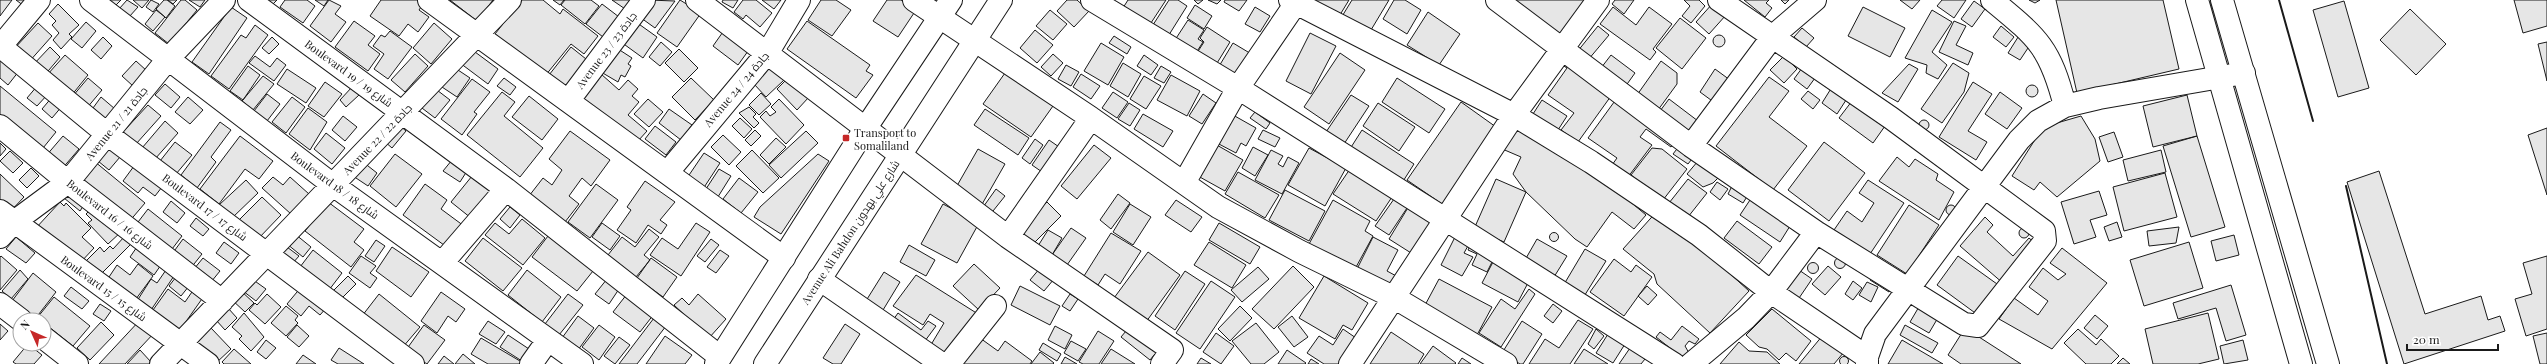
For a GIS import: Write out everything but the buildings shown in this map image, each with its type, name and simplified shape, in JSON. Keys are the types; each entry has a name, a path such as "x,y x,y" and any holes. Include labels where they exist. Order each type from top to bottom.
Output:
{"street":[{"path":"0,46 40,0"},
{"name":"Boulevard 18 / شارع 18","path":"91,0 333,185 443,262 582,364"},
{"name":"Avenue 21 / جادة 21","path":"4,223 68,182 168,58 224,0"},
{"name":"Boulevard 19 / شارع 19","path":"249,0 506,189 718,360"},
{"path":"429,0 569,100 784,258"},
{"name":"Avenue 22 / جادة 22","path":"161,364 510,0"},
{"name":"Avenue 23 / جادة 23","path":"569,100 644,0"},
{"path":"698,0 768,52 864,129 1008,237 1172,350 1164,363"},
{"name":"Avenue 24 / جادة 24","path":"667,173 768,52 799,0"},
{"path":"914,0 945,8 975,40 1092,118 1225,211 1299,251 1395,298 1506,364"},
{"name":"Avenue Ali Bahdon شارع علي بهدون","path":"765,364 1001,0"},
{"path":"1092,0 1238,88 1674,364"},
{"path":"1496,0 1691,146 1816,232 1964,324 1978,326 2045,241 2044,231 2037,224 1983,188 1891,118 1719,0"},
{"path":"1350,364 1395,298 1514,115 1598,0"},
{"path":"1691,146 1773,36 1815,0"},
{"path":"1992,0 2030,31 2046,51 2058,77 2065,106"},
{"path":"2197,0 2302,364"},
{"path":"2222,0 2328,364"},
{"path":"1184,183 1238,88 1293,2 1514,115 1651,201 1699,235 1771,292 1867,360 1875,334 1907,289 2019,140 2038,121 2065,106 2099,98 2244,73"},
{"path":"718,360 784,258 864,129 945,8"},
{"name":"Boulevard 17 / شارع 17","path":"0,46 107,134 267,253 388,357 413,364"},
{"path":"1008,237 1092,118"},
{"name":"Boulevard 16 / شارع 16","path":"0,126 68,182 222,300"},
{"path":"443,262 506,189"},
{"name":"Boulevard 15 / شارع 15","path":"4,223 181,343 208,364"},
{"path":"1691,364 1746,318 1771,292 1816,232"},
{"path":"819,279 942,364"},
{"path":"0,304 12,313"},
{"path":"949,364 995,306"},
{"path":"531,364 548,340"},
{"path":"52,344 77,364"}],"wall":[{"path":"2279,0 2313,121"},
{"path":"2346,186 2387,364"}],"place":[{"name":"Transport to Somaliland","path":"846,138"}]}
